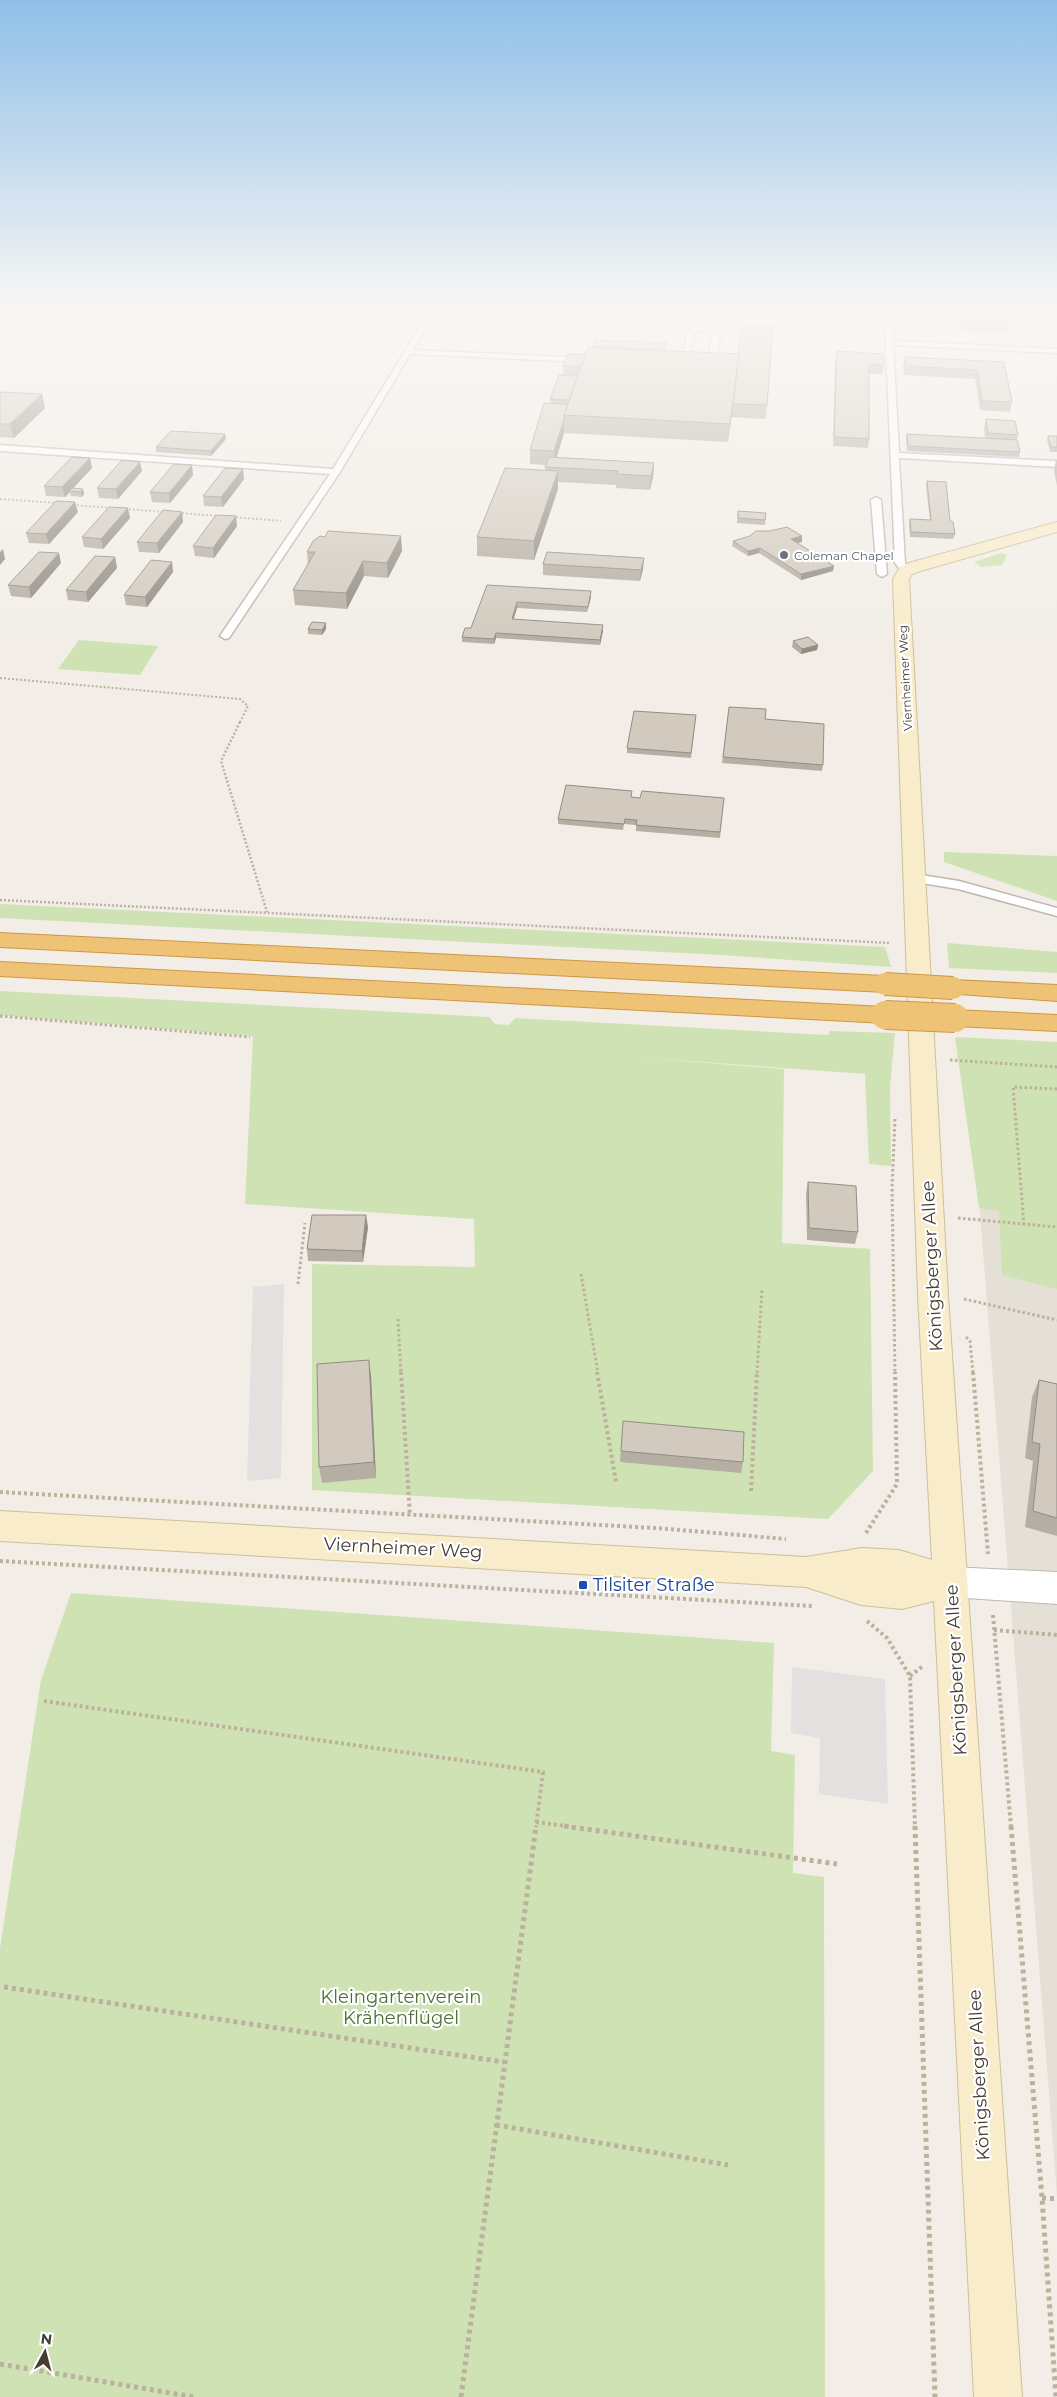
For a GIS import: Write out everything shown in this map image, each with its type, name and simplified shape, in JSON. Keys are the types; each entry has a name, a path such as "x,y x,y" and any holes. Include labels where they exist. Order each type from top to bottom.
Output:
{"highway":[{"path":"0,940 1057,993"},
{"path":"0,969 1057,1023"}],"street":[{"path":"906,571 1057,526"},
{"name":"Viernheimer Weg","path":"906,571 901,579 901,592 915,878 916,944"},
{"name":"Königsberger Allee","path":"916,944 933,1295 998,2397"},
{"name":"Viernheimer Weg","path":"0,1526 806,1572 861,1589 902,1594 951,1582"},
{"path":"951,1582 1057,1588"}],"lane":[{"path":"225,636 336,472 365,424"},
{"path":"876,500 877,575 906,571 900,563 894,424"},
{"path":"0,448 336,472"},
{"path":"896,455 1057,464"},
{"path":"915,878 959,885 1057,912"}],"path":[{"path":"0,499 58,504"},
{"path":"68,504 166,512"},
{"path":"175,512 302,522"},
{"path":"0,678 240,699 248,706 221,761 268,912"},
{"path":"0,900 916,944"},
{"path":"0,1016 250,1037"},
{"path":"922,1058 1057,1066"},
{"path":"1024,1225 1013,1087 1057,1089"},
{"path":"864,1536 897,1484 892,1188"},
{"path":"930,1216 1057,1227"},
{"path":"298,1284 304,1223"},
{"path":"581,1274 616,1482"},
{"path":"751,1491 762,1289"},
{"path":"933,1295 989,1304 1057,1320"},
{"path":"933,1295 970,1341 1042,2198 1056,2397"},
{"path":"398,1319 410,1515 407,1549"},
{"path":"0,1492 656,1528 794,1539"},
{"path":"0,1561 816,1606"},
{"path":"862,1616 887,1638 910,1676 935,2397"},
{"path":"994,1630 1057,1635"},
{"path":"44,1701 543,1772 461,2397"},
{"path":"536,1822 838,1864"},
{"path":"4,1987 504,2062"},
{"path":"496,2125 728,2164"},
{"path":"1042,2198 1057,2199"},
{"path":"0,2364 194,2397"}],"shaded area":[{"path":"969,1073 1057,1079 1057,2195"},
{"path":"284,1284 281,1478 247,1481 253,1287"},
{"path":"792,1667 885,1679 888,1804 819,1794 820,1738 791,1733"}],"green space":[{"path":"1001,553 1007,555 1002,565 982,567 974,562"},
{"path":"79,640 158,646 140,675 58,669"},
{"path":"944,852 1057,856 1057,901 944,862"},
{"path":"0,904 885,947 891,967 721,955 0,918"},
{"path":"947,943 1057,952 1057,973 949,968"},
{"path":"0,991 489,1017 495,1024 509,1025 515,1018 828,1035 830,1031 895,1033 890,1086 891,1166 869,1164 865,1074 634,1057 784,1069 782,1243 870,1249 873,1471 828,1519 312,1490 312,1264 475,1267 474,1219 245,1204 253,1036 0,1015"},
{"path":"955,1037 1057,1042 1057,1289 1002,1275 999,1212 979,1208"},
{"name":"Kleingartenverein Krähenflügel","path":"71,1593 774,1643 771,1751 795,1755 793,1873 824,1877 825,2397 0,2397 0,1948 41,1680"}],"building":[{"path":"538,424 562,424 554,451 530,450"},
{"path":"834,424 869,424 869,439 834,437"},
{"path":"987,424 1016,424 1018,435 988,433"},
{"path":"171,431 225,434 211,451 156,447"},
{"path":"907,434 1017,440 1020,452 908,446"},
{"path":"1048,436 1057,436 1057,447 1051,447"},
{"path":"72,457 90,458 62,487 44,486"},
{"path":"549,457 654,463 651,476 617,474 618,471 545,467"},
{"path":"122,460 140,462 116,489 97,488"},
{"path":"174,464 192,465 169,493 150,492"},
{"path":"225,468 243,469 221,497 203,496"},
{"path":"505,468 558,471 534,541 477,537"},
{"path":"927,481 946,482 950,521 953,522 955,534 911,532 910,519 931,520"},
{"path":"72,488 83,489 81,492 69,491"},
{"path":"56,501 75,502 46,534 26,533"},
{"path":"109,507 128,508 101,539 82,537"},
{"path":"163,510 182,512 157,543 137,542"},
{"path":"738,511 766,513 765,520 738,518"},
{"path":"216,515 236,516 213,548 193,546"},
{"name":"Coleman Chapel","path":"787,527 802,536 791,539 834,566 801,574 760,548 748,551 733,541 750,536 756,531 770,531"},
{"path":"328,531 401,536 387,563 363,561 346,593 293,590 315,552 307,552 313,541 320,536 325,537"},
{"path":"39,552 59,553 29,587 8,585"},
{"path":"547,552 644,558 641,570 543,564"},
{"path":"95,556 115,557 86,592 66,590"},
{"path":"151,560 172,562 145,597 124,595"},
{"path":"487,585 591,591 588,607 517,602 512,619 603,625 600,640 496,633 494,639 462,637 465,628 471,628"},
{"path":"312,622 326,623 322,630 308,629"},
{"path":"808,637 818,645 802,649 793,641"},
{"path":"729,707 766,709 765,719 824,724 823,765 723,757"},
{"path":"634,711 696,715 691,753 627,748"},
{"path":"566,785 632,791 631,797 640,798 642,791 724,798 720,832 636,825 637,820 625,819 624,824 558,819"},
{"path":"808,1182 856,1186 858,1232 809,1228"},
{"path":"312,1215 366,1215 362,1251 307,1249"},
{"path":"369,1360 374,1462 319,1467 317,1364"},
{"path":"1039,1380 1057,1384 1057,1518 1033,1511 1040,1444 1032,1442"},
{"path":"623,1421 744,1432 743,1462 621,1451"}],"place":[{"name":"Coleman Chapel","path":"784,555"},
{"name":"Tilsiter Straße","path":"583,1585"}]}
